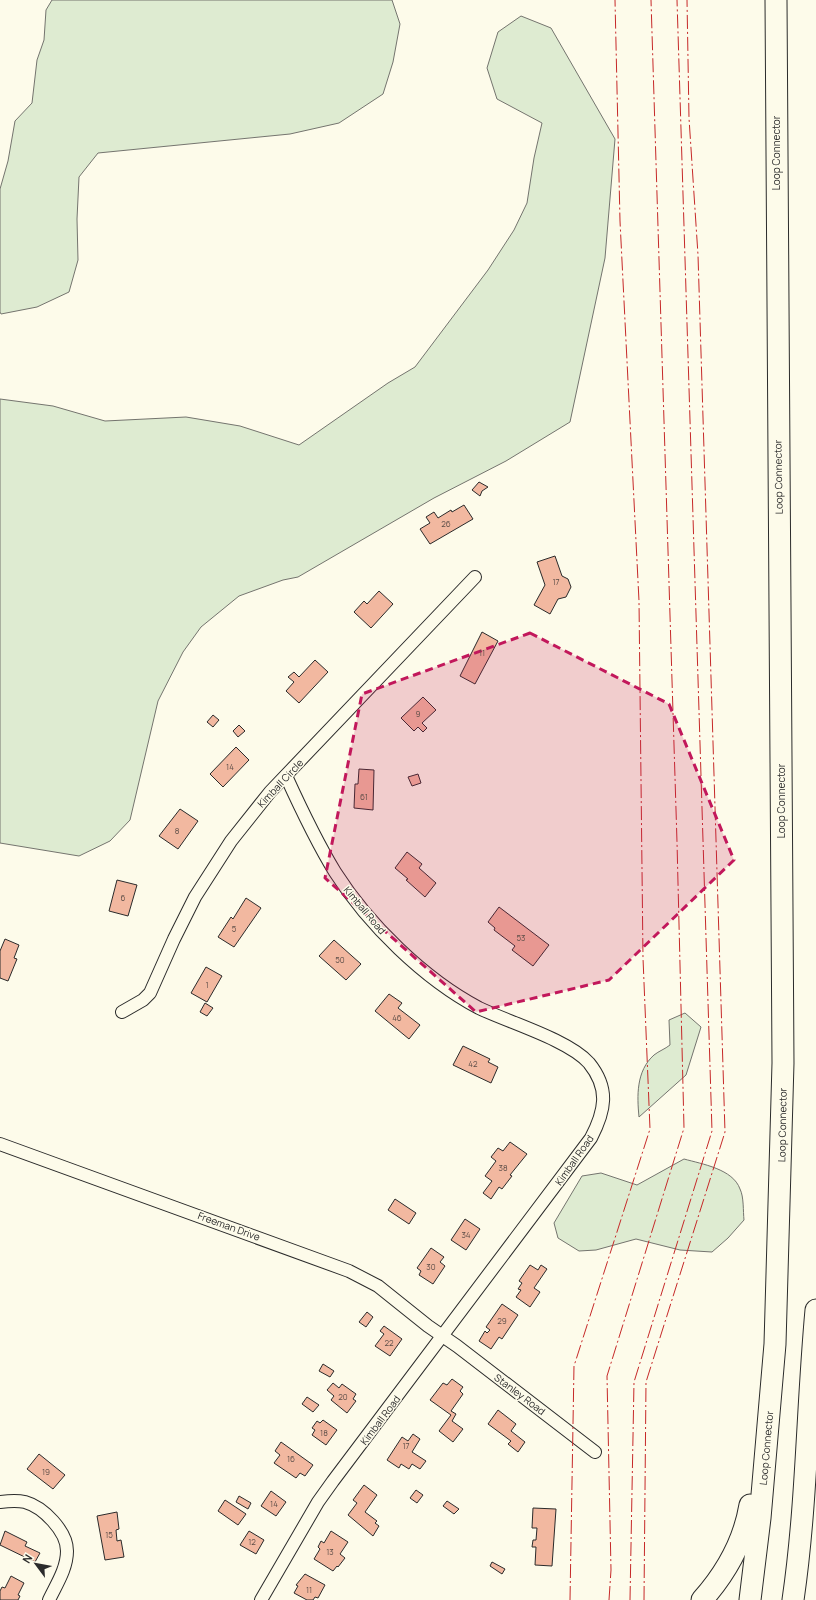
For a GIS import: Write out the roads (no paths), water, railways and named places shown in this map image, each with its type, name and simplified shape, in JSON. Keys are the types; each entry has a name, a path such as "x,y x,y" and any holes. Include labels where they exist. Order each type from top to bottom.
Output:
{"highway":[{"name":"Loop Connector","path":"750,1600 760,1518 774,1344 783,1063 776,0"},
{"path":"793,1600 805,1484 810,1375 816,1310"},
{"path":"702,1600 732,1559 746,1524 774,1344"}],"street":[{"name":"Kimball Circle","path":"122,1012 143,1000 150,993 174,939 213,867 251,814 475,577"},
{"name":"Kimball Road","path":"261,1600 318,1502 332,1481 590,1138 600,1120 604,1105 603,1090 597,1075 588,1062 573,1050 478,1007 428,974 402,951 373,921 336,873 314,836 286,776"},
{"name":"Freeman Drive","path":"0,1144 349,1271 378,1286 442,1336"},
{"name":"Stanley Road","path":"442,1336 595,1452"},
{"path":"0,1502 12,1500 26,1502 52,1521 62,1534 67,1550 65,1566 49,1600"}]}
